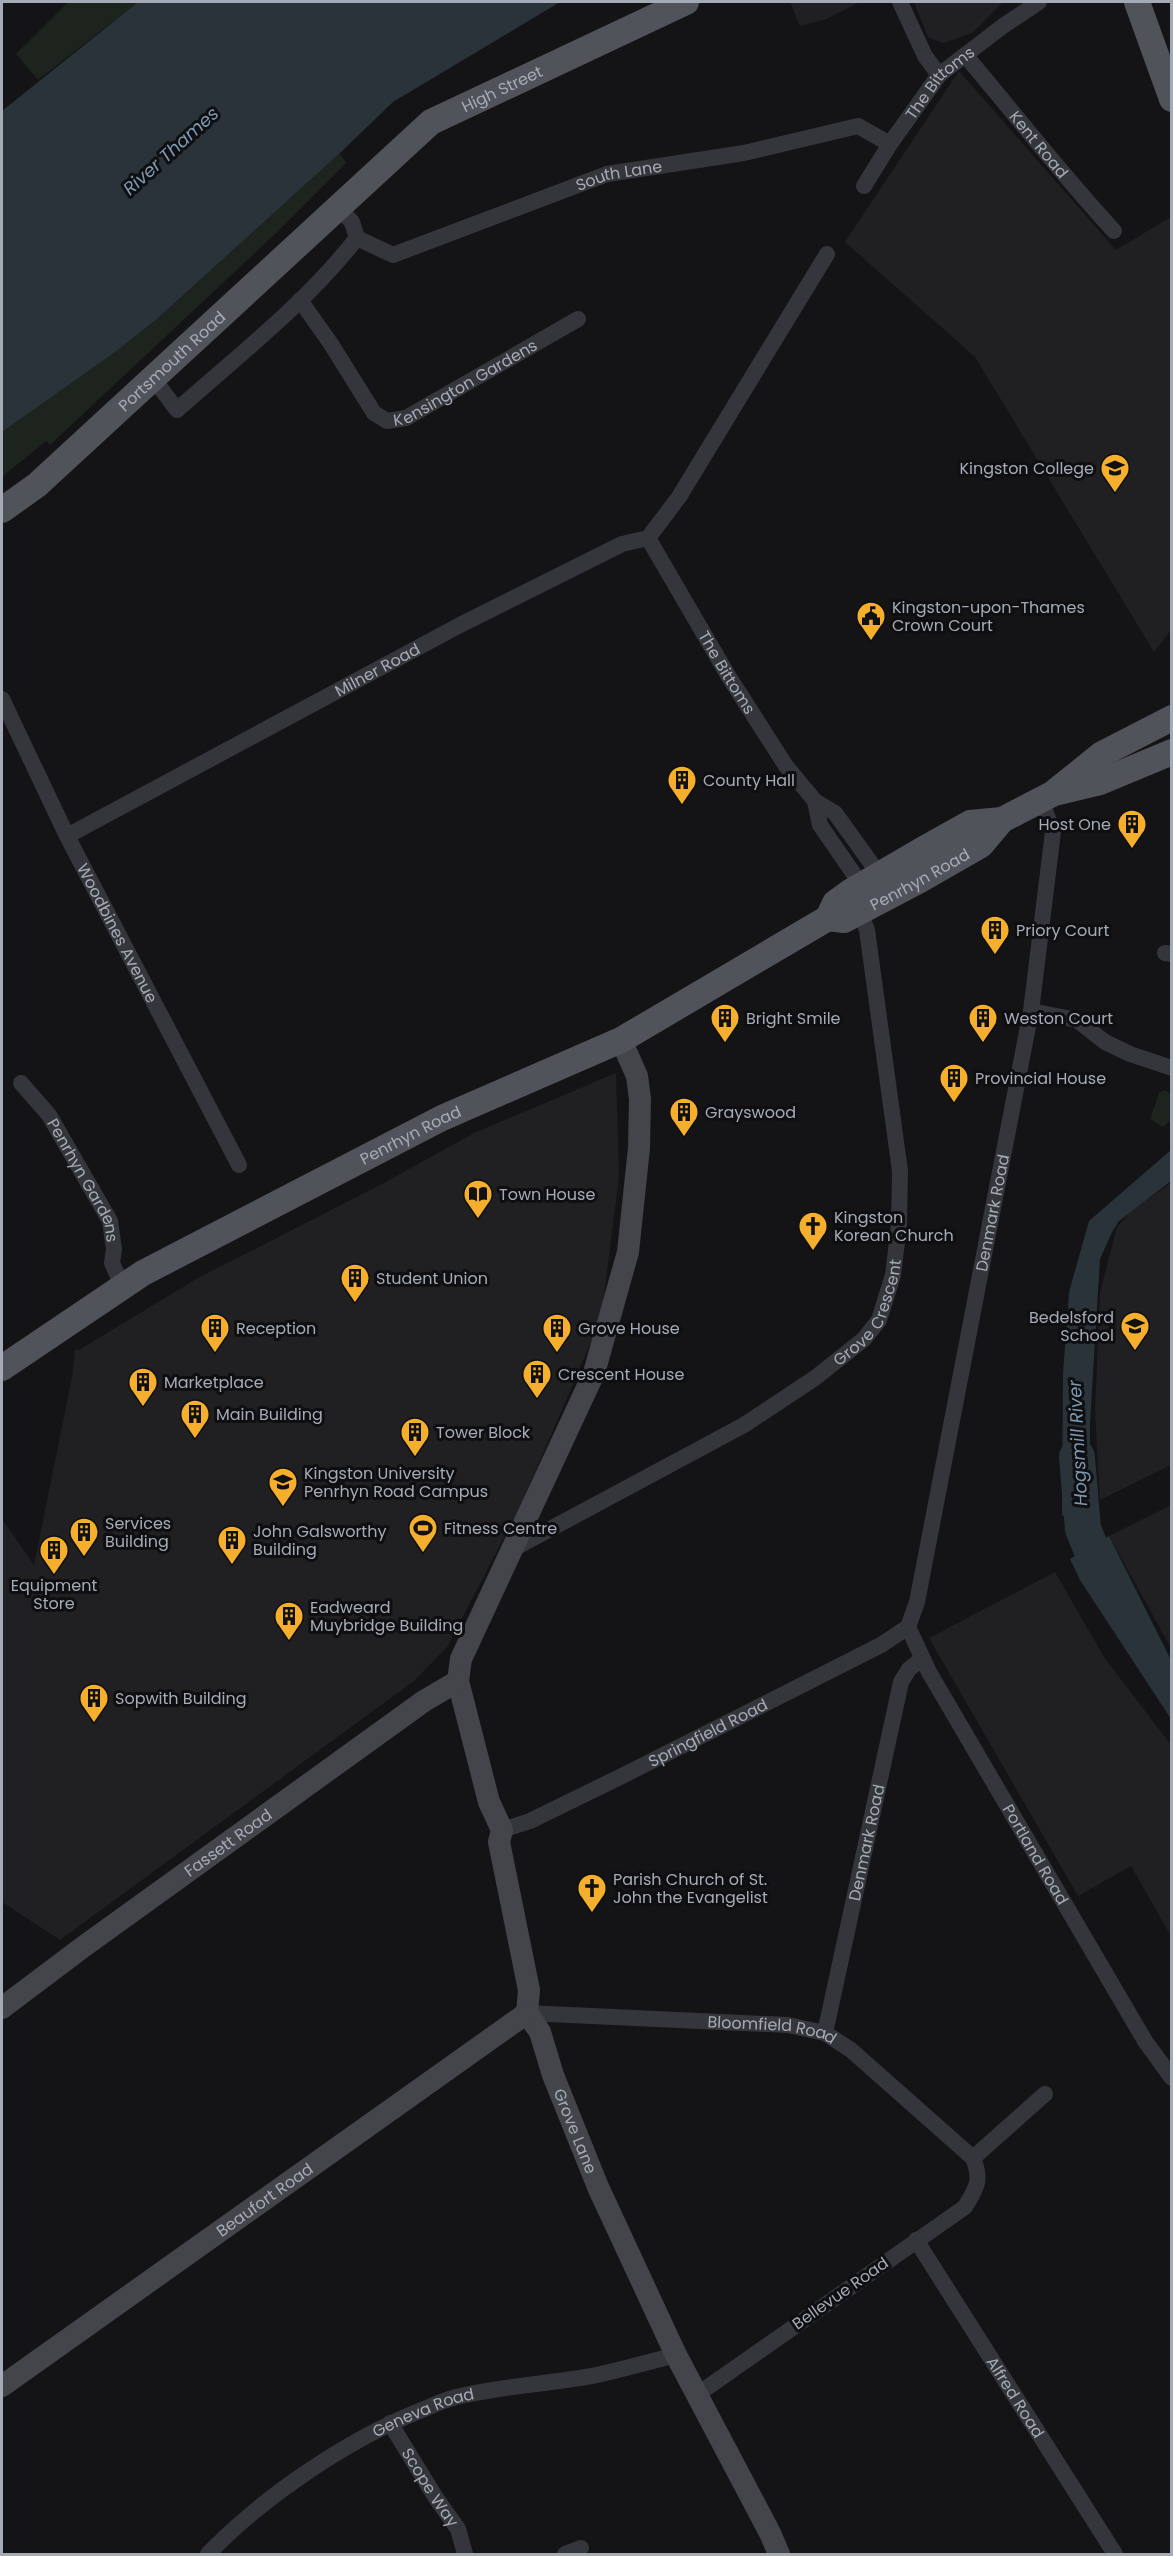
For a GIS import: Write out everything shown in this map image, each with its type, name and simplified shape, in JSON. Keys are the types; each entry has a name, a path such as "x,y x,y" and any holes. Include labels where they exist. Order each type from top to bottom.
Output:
{"main road":[{"name":"High Street","path":"339,208 435,120 687,2"},
{"path":"1137,2 1172,99"},
{"name":"Portsmouth Road","path":"2,510 36,485 339,208"},
{"name":"Penrhyn Road","path":"2,1368 123,1287 170,1259 442,1118 621,1040 828,918 835,903 870,893 970,823 1002,820 1047,796 1102,754 1172,718"},
{"name":"Penrhyn Road","path":"1047,796 1100,782 1172,752"}],"street":[{"path":"900,2 925,56 939,75"},
{"name":"The Bittoms","path":"864,186 890,144 939,75 1040,2"},
{"name":"Kent Road","path":"965,55 1029,129 1072,186 1114,231"},
{"name":"South Lane","path":"357,238 393,255 607,174 744,153 858,126 890,144"},
{"path":"153,378 177,410 300,300 357,238 352,222 339,208"},
{"path":"648,538 679,497 827,254"},
{"name":"Kensington Gardens","path":"300,300 331,344 374,413 387,421 406,418 578,319"},
{"name":"The Bittoms","path":"648,538 729,677 780,756 815,801 820,825 839,855 870,893"},
{"name":"Milner Road","path":"67,836 460,626 622,544 648,538"},
{"name":"Woodbines Avenue","path":"2,699 67,836 239,1165"},
{"name":"Denmark Road","path":"908,1626 917,1602 1031,1011 1053,832 1047,796"},
{"name":"Grove Crescent","path":"513,1549 744,1425 815,1378 864,1339 879,1320 893,1275 899,1225 900,1171 871,960 870,893"},
{"path":"1031,1011 1077,1020 1105,1042 1130,1054 1172,1068"},
{"path":"527,2013 529,1990 499,1842 502,1830 489,1802 458,1681 461,1659 594,1373 628,1252 639,1148 640,1099 637,1076 621,1040"},
{"name":"Penrhyn Gardens","path":"21,1083 50,1115 110,1221 114,1249 112,1263 123,1287"},
{"name":"Portland Road","path":"908,1626 922,1659 1168,2066"},
{"name":"Springfield Road","path":"502,1830 530,1821 681,1747 881,1644 908,1626"},
{"name":"Denmark Road","path":"825,2033 901,1682 909,1669 922,1659"},
{"name":"Fassett Road","path":"2,2008 405,1714 458,1681"},
{"name":"Bloomfield Road","path":"527,2013 788,2025 825,2033 851,2050 973,2158"},
{"name":"Grove Lane","path":"527,2013 540,2032 554,2075 598,2187 676,2355 779,2554"},
{"name":"Beaufort Road","path":"2,2386 527,2013"},
{"path":"973,2158 1045,2094"},
{"name":"Bellevue Road","path":"698,2394 965,2206 976,2188 979,2173 973,2158"},
{"name":"Alfred Road","path":"916,2240 1115,2554"},
{"name":"Geneva Road","path":"208,2554 226,2535 291,2485 350,2445 390,2422 454,2397 520,2384 592,2376 676,2355"},
{"name":"Scope Way","path":"390,2422 436,2498 458,2529 462,2553"},
{"path":"565,2554 581,2548"}],"shaded area":[{"path":"68,2 138,2 38,80 16,54"},
{"path":"790,2 860,2 826,19 800,26"},
{"path":"914,2 1003,2 972,33 943,43 928,37"},
{"name":"Kingston College","path":"959,71 1116,250 1171,217 1172,629 1154,652 975,357 845,242"},
{"path":"340,153 346,163 274,235 50,445 46,441 2,477 2,432 157,319"},
{"name":"Kingston University Penrhyn Road Campus","path":"616,1073 619,1177 601,1319 519,1509 447,1647 414,1681 60,1940 2,1902 2,1519 34,1565 72,1377 75,1350 79,1350 198,1278 380,1185 474,1133"},
{"path":"1165,1090 1171,1094 1171,1120 1163,1127 1150,1119 1159,1093"},
{"name":"Bedelsford School","path":"1171,1183 1171,1465 1100,1500 1095,1411 1100,1293 1117,1227 1131,1211"},
{"path":"1171,1505 1171,1648 1109,1536"},
{"path":"1055,1572 1104,1657 1171,1745 1171,1936 1131,1866 1078,1896 929,1638"}],"water":[{"name":"River Thames","path":"138,2 560,2 393,102 157,319 115,352 2,432 2,111"},
{"path":"1171,1150 1171,1181 1119,1221 1100,1259 1090,1423 1090,1502 1062,1516 1063,1373 1069,1292 1089,1221"},
{"path":"1109,1536 1171,1660 1171,1719 1080,1580 1070,1559"}],"waterway":[{"name":"Hogsmill River","path":"1077,1457 1083,1529 1109,1591"}],"place":[{"name":"Kingston College","path":"1115,494"},
{"name":"Kingston-upon-Thames Crown Court","path":"871,642"},
{"name":"County Hall","path":"682,806"},
{"name":"Host One","path":"1132,850"},
{"name":"Priory Court","path":"995,956"},
{"name":"Bright Smile","path":"725,1044"},
{"name":"Weston Court","path":"983,1044"},
{"name":"Provincial House","path":"954,1104"},
{"name":"Grayswood","path":"684,1138"},
{"name":"Town House","path":"478,1220"},
{"name":"Kingston Korean Church","path":"813,1252"},
{"name":"Student Union","path":"355,1304"},
{"name":"Bedelsford School","path":"1135,1352"},
{"name":"Reception","path":"215,1354"},
{"name":"Grove House","path":"557,1354"},
{"name":"Crescent House","path":"537,1400"},
{"name":"Marketplace","path":"143,1408"},
{"name":"Main Building","path":"195,1440"},
{"name":"Tower Block","path":"415,1458"},
{"name":"Kingston University Penrhyn Road Campus","path":"283,1508"},
{"name":"Fitness Centre","path":"423,1554"},
{"name":"Services Building","path":"84,1558"},
{"name":"John Galsworthy Building","path":"232,1566"},
{"name":"Equipment Store","path":"54,1576"},
{"name":"Eadweard Muybridge Building","path":"289,1642"},
{"name":"Sopwith Building","path":"94,1724"},
{"name":"Parish Church of St. John the Evangelist","path":"592,1914"}]}
